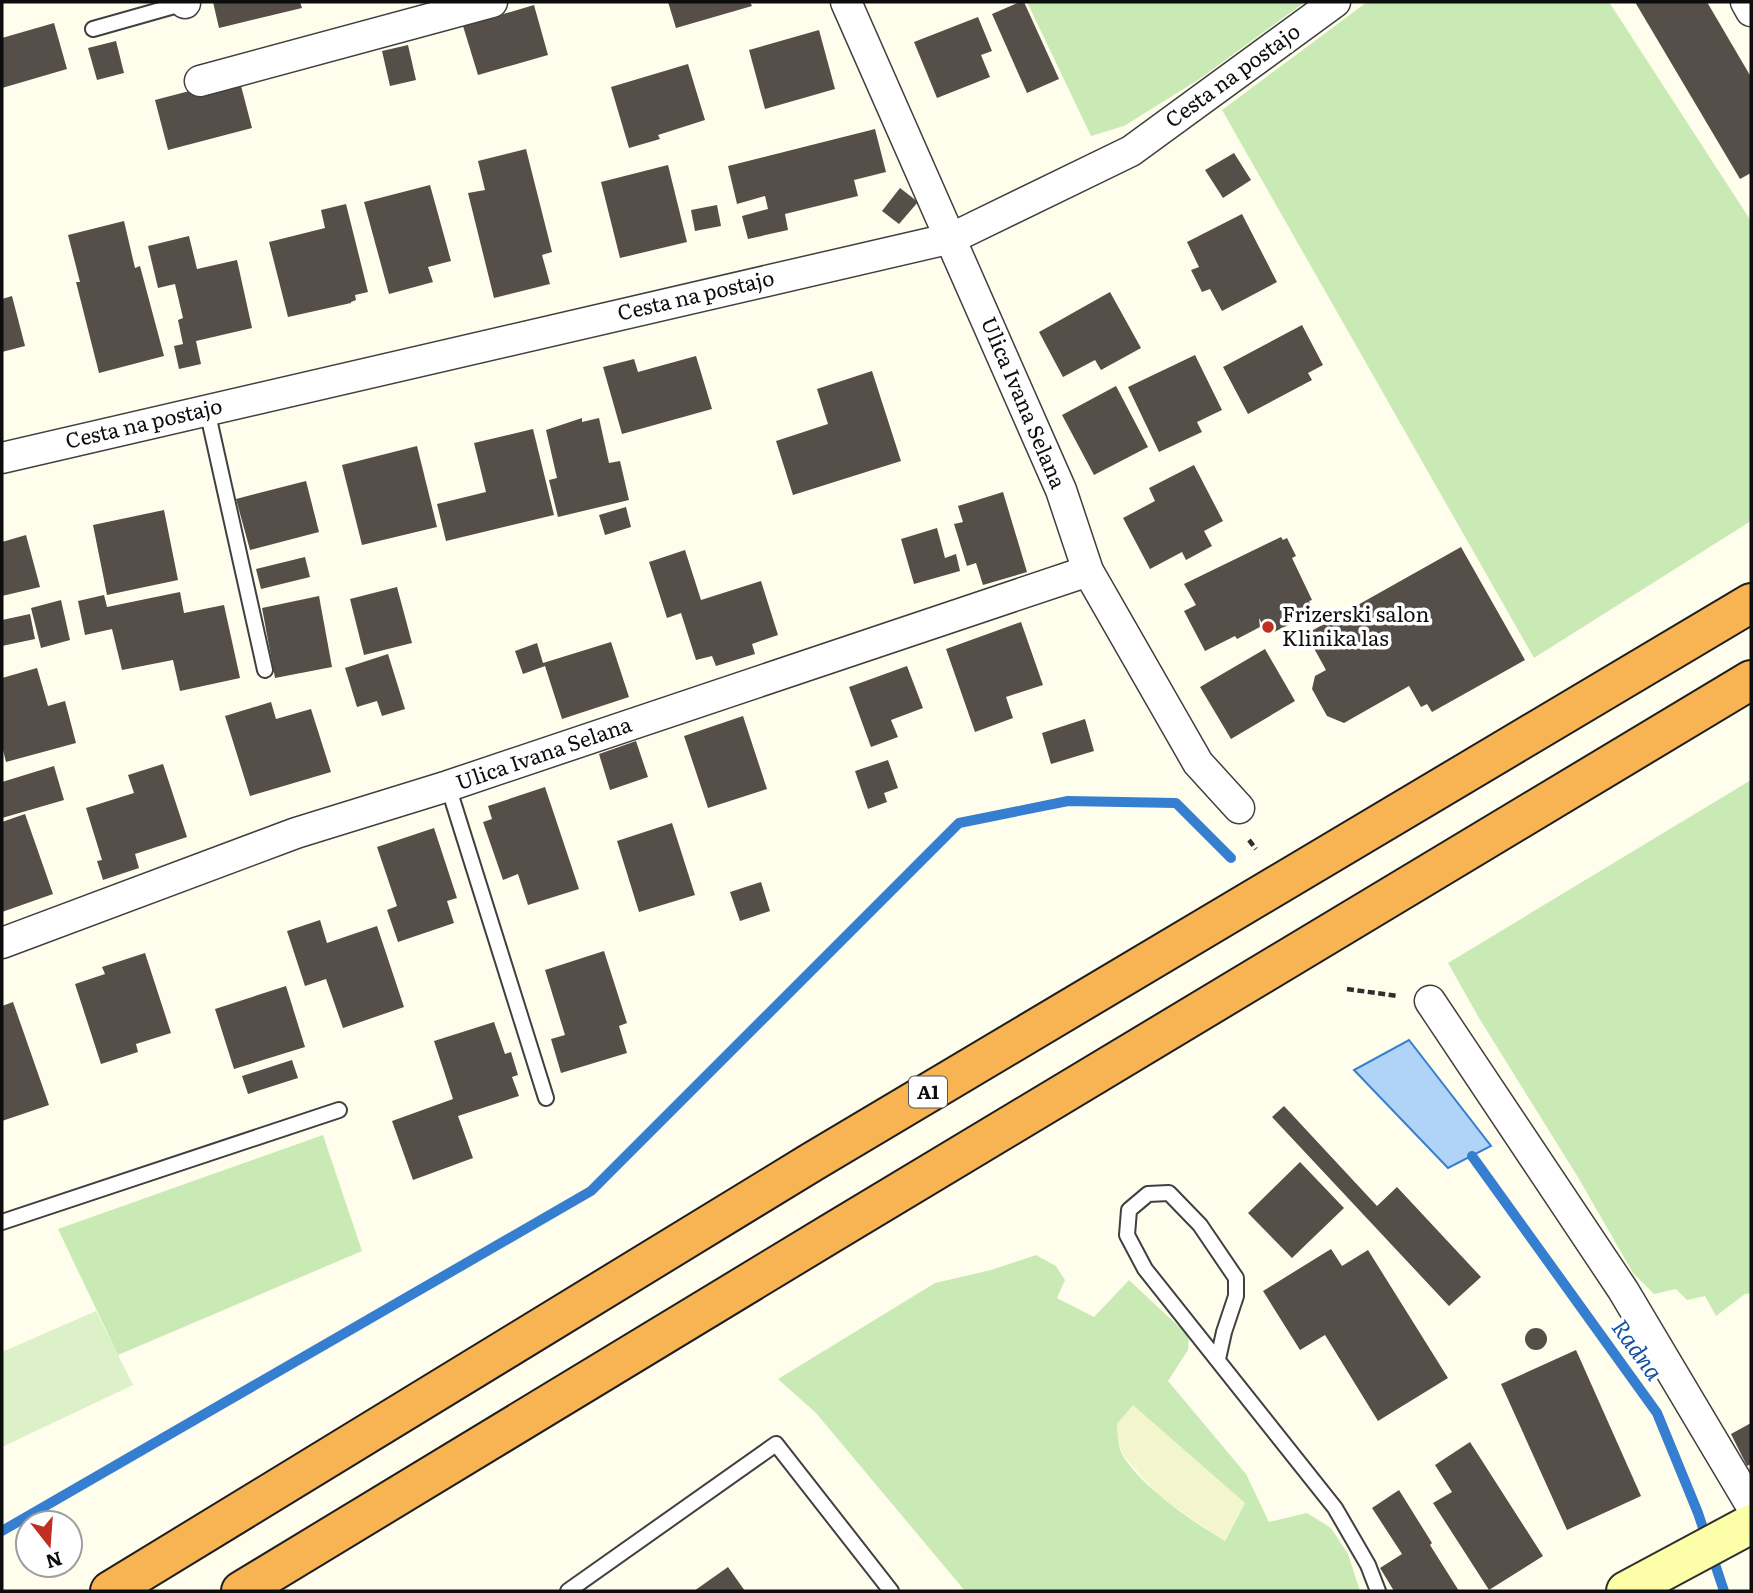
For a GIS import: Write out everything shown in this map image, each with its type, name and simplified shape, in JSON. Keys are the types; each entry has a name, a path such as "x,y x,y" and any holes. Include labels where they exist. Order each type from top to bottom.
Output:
{"highway":[{"name":"A1","path":"110,1591 811,1161 1751,603"},
{"path":"241,1591 1751,680"}],"main road":[{"path":"1626,1591 1724,1538"}],"street":[{"path":"200,81 492,2"},
{"name":"Ulica Ivana Selana","path":"846,2 952,237 1061,490 1088,571 1198,763 1238,808"},
{"name":"Cesta na postajo","path":"2,457 952,237 1131,151 1335,2"},
{"path":"1746,2 1751,11"},
{"name":"Ulica Ivana Selana","path":"2,943 296,833 448,786 1088,571"},
{"path":"1430,1000 1623,1290 1751,1505"}],"lane":[{"path":"93,29 185,2"},
{"path":"207,410 265,670"},
{"path":"448,786 546,1098"},
{"path":"2,1222 339,1110"},
{"path":"1218,1359 1236,1297 1236,1278 1200,1225 1169,1194 1148,1194 1129,1210 1128,1236 1145,1269 1335,1508 1368,1565 1378,1591"},
{"path":"568,1591 776,1444 891,1591"}],"path":[{"path":"1347,989 1430,1000"}],"green space":[{"path":"1027,2 1305,2 1198,80 1124,126 1091,136"},
{"path":"1367,2 1609,2 1751,221 1751,521 1534,658 1222,110"},
{"path":"1751,780 1751,1293 1745,1294 1716,1316 1705,1296 1687,1300 1676,1289 1654,1294 1633,1273 1448,963"},
{"path":"323,1135 362,1251 118,1355 58,1229"},
{"path":"1036,1255 1056,1266 1065,1280 1057,1298 1094,1317 1129,1280 1189,1336 1188,1350 1168,1381 1246,1474 1269,1522 1307,1513 1331,1528 1348,1554 1360,1591 965,1591 816,1413 778,1379 935,1283 991,1270","holes":["1133,1405 1245,1503 1225,1541 1184,1514 1143,1480 1123,1456 1117,1424"]},
{"path":"96,1311 133,1385 2,1447 2,1352"},
{"path":"1133,1404 1245,1503 1224,1541 1159,1496 1123,1455 1117,1437 1117,1424"}],"water":[{"path":"1409,1040 1491,1146 1448,1168 1354,1070"}],"building":[{"path":"213,2 300,2 302,8 219,28"},
{"path":"668,2 750,2 752,6 676,28"},
{"path":"1024,2 1059,79 1027,93 992,14"},
{"path":"1635,2 1707,2 1751,77 1751,173 1740,179"},
{"path":"534,5 548,55 478,75 463,26"},
{"path":"978,17 992,51 981,55 990,77 937,98 914,42"},
{"path":"54,23 67,69 2,88 2,38"},
{"path":"819,30 835,89 765,109 749,50"},
{"path":"116,41 124,73 97,80 88,48"},
{"path":"408,45 416,80 390,86 382,51"},
{"path":"688,64 705,120 658,135 660,139 629,148 611,87"},
{"path":"239,78 252,128 168,150 155,100"},
{"path":"875,129 886,172 854,180 858,196 785,214 788,230 748,239 742,216 768,209 765,196 737,204 728,166"},
{"path":"526,149 552,252 542,255 550,284 494,298 468,193 485,190 478,161"},
{"path":"1234,153 1251,180 1223,198 1205,170"},
{"path":"668,165 687,242 620,258 601,182"},
{"path":"430,185 451,261 428,267 433,282 389,294 364,202"},
{"path":"900,188 918,202 899,224 882,211"},
{"path":"346,204 368,292 355,295 356,300 351,303 288,317 269,242 325,228 321,210"},
{"path":"717,205 721,226 695,231 691,210"},
{"path":"1242,214 1277,282 1222,311 1210,289 1202,292 1191,270 1199,267 1187,242"},
{"path":"124,221 135,268 140,266 164,356 99,373 76,282 80,282 68,235"},
{"path":"189,236 197,269 237,260 252,328 196,341 201,364 179,369 174,346 183,344 178,320 183,318 175,284 158,288 148,246"},
{"path":"1110,292 1141,348 1101,370 1095,360 1063,377 1039,332"},
{"path":"12,296 25,346 2,352 2,299"},
{"path":"1302,325 1323,365 1308,373 1312,380 1248,414 1223,367"},
{"path":"1195,355 1222,410 1197,422 1202,432 1159,452 1128,387"},
{"path":"696,356 712,409 622,434 603,367 634,359 638,372"},
{"path":"872,371 901,461 793,495 776,441 828,424 817,389"},
{"path":"1116,386 1148,447 1094,475 1062,415"},
{"path":"582,418 582,422 599,418 609,463 620,461 629,500 558,517 549,480 557,478 546,430"},
{"path":"533,429 554,515 446,541 437,504 486,492 474,443"},
{"path":"417,446 437,527 362,545 342,465"},
{"path":"1194,465 1223,521 1204,531 1212,546 1186,560 1182,552 1150,569 1123,518 1155,501 1149,488"},
{"path":"306,481 319,532 250,550 236,499"},
{"path":"1003,492 1027,572 983,585 976,563 967,566 954,524 963,522 958,506"},
{"path":"626,507 631,527 605,535 599,515"},
{"path":"164,510 178,580 107,595 93,525"},
{"path":"937,528 945,558 956,554 960,571 914,584 901,539"},
{"path":"26,535 40,587 2,596 2,542"},
{"path":"1281,537 1283,540 1287,538 1296,556 1292,558 1315,612 1268,635 1259,618 1260,627 1205,651 1184,611 1196,605 1184,584"},
{"path":"1461,547 1525,660 1432,712 1427,704 1421,707 1409,686 1344,723 1327,716 1312,689 1315,676 1326,670 1306,634"},
{"path":"685,550 701,600 761,581 778,635 752,644 755,654 716,666 712,656 696,660 681,613 667,618 649,562"},
{"path":"305,557 310,577 261,589 256,569"},
{"path":"397,587 412,643 364,655 350,599"},
{"path":"180,592 184,613 224,605 240,678 180,691 173,660 122,670 112,629 85,635 78,601 104,595 107,607"},
{"path":"319,596 332,667 275,678 262,608"},
{"path":"61,600 70,640 41,648 31,608"},
{"path":"30,614 35,639 2,646 2,620"},
{"path":"1021,622 1043,685 1006,697 1013,718 975,732 946,649"},
{"path":"611,642 629,697 562,719 545,666 523,674 515,651 537,643 543,663"},
{"path":"1265,649 1295,701 1231,739 1200,687"},
{"path":"388,654 405,709 382,716 377,701 357,707 345,668"},
{"path":"907,666 923,708 891,720 898,737 871,747 849,687"},
{"path":"37,668 48,706 65,701 76,743 6,762 2,746 2,678"},
{"path":"271,702 276,719 311,709 331,772 250,796 225,716"},
{"path":"743,716 767,789 708,808 684,736"},
{"path":"1085,719 1094,751 1051,764 1042,733"},
{"path":"636,741 648,777 610,790 599,754"},
{"path":"888,760 898,788 884,793 887,802 868,809 855,771"},
{"path":"163,764 187,837 135,854 139,868 103,880 97,861 102,860 86,808 134,793 128,775"},
{"path":"54,766 64,800 2,818 2,782"},
{"path":"545,787 579,889 528,905 518,874 503,880 483,822 492,819 488,806"},
{"path":"25,814 53,894 2,912 2,822"},
{"path":"672,823 695,895 639,912 617,841"},
{"path":"434,828 457,898 447,901 454,923 398,942 387,910 397,906 377,847"},
{"path":"761,882 770,911 740,921 730,892"},
{"path":"320,920 327,943 377,926 404,1007 343,1028 326,979 305,986 287,931"},
{"path":"604,951 627,1023 619,1026 627,1053 561,1073 551,1039 565,1035 545,970"},
{"path":"145,953 171,1033 136,1044 138,1052 101,1064 75,984 105,974 102,967"},
{"path":"286,986 305,1047 234,1069 215,1009"},
{"path":"13,1002 49,1105 2,1121 2,1006"},
{"path":"494,1022 505,1054 511,1052 518,1075 512,1077 519,1096 458,1116 473,1158 413,1180 392,1121 453,1099 434,1041"},
{"path":"292,1060 298,1078 248,1094 242,1076"},
{"path":"1284,1106 1377,1206 1397,1187 1481,1277 1449,1306 1272,1117"},
{"path":"1300,1162 1344,1208 1292,1258 1248,1213"},
{"path":"1331,1249 1342,1266 1368,1250 1448,1378 1378,1421 1325,1335 1300,1350 1263,1291"},
{"path":"1536,1328 1546,1335 1547,1339 1540,1349 1536,1350 1526,1343 1525,1339 1532,1329"},
{"path":"1576,1350 1641,1496 1567,1530 1501,1384"},
{"path":"1751,1423 1751,1464 1747,1466 1731,1434"},
{"path":"1470,1442 1543,1556 1489,1590 1433,1503 1452,1492 1435,1465"},
{"path":"1399,1490 1459,1591 1394,1591 1380,1568 1402,1554 1372,1508"},
{"path":"728,1567 745,1591 694,1591"}],"waterway":[{"path":"2,1531 591,1191 959,823 1068,801 1176,803 1231,858"},
{"name":"Radna","path":"1472,1156 1657,1413 1698,1513 1724,1591"}],"place":[{"name":"Frizerski salon Klinika las","path":"1268,627"}]}
